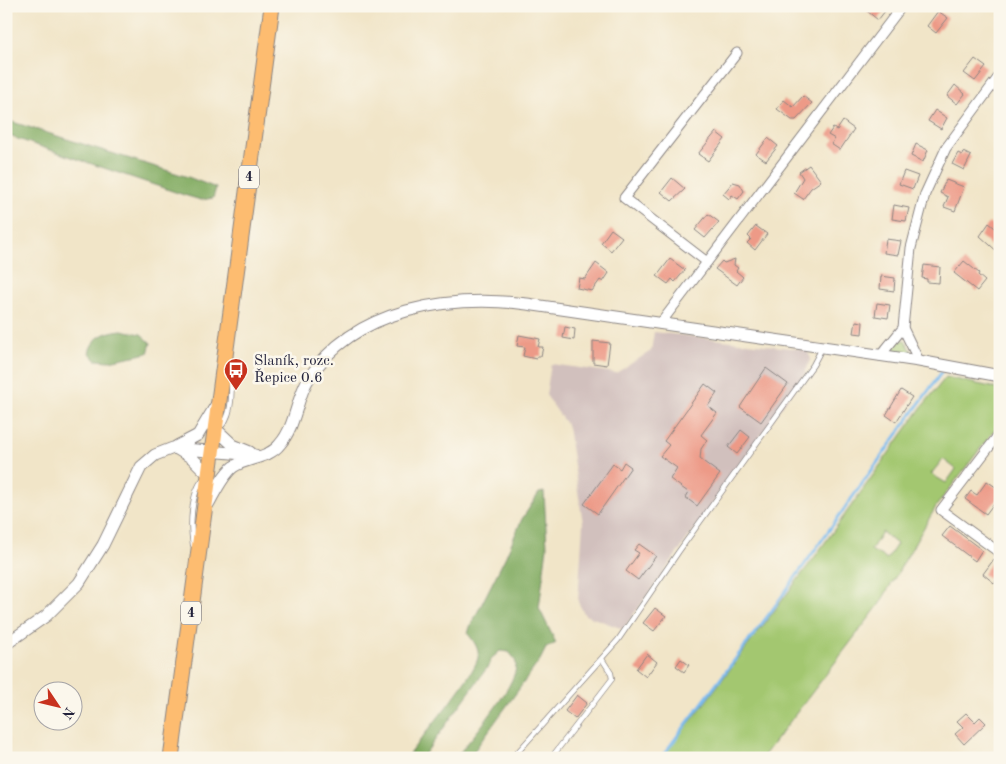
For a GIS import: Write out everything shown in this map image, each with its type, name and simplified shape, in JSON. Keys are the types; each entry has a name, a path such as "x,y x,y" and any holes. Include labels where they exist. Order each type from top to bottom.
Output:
{"main road":[{"name":"4","path":"171,758 272,6"}],"street":[{"path":"660,324 902,6"},
{"path":"707,262 624,198 737,53"},
{"path":"919,361 903,328 911,248 924,194 946,148 1000,75"},
{"path":"987,92 1000,88"},
{"path":"204,512 230,470 240,463 264,455 281,444 307,381 319,365 351,337 395,314 449,302 503,301 919,361 1000,376"},
{"path":"880,356 903,328"},
{"path":"6,644 46,616 80,583 103,545 141,467 155,455 173,448 198,434 206,424 220,396"},
{"path":"216,429 238,448 264,455"},
{"path":"1000,433 941,510 1000,553"},
{"path":"173,448 264,455"},
{"path":"173,448 192,458 210,475"}],"lane":[{"path":"216,429 222,426 227,417 232,386 226,348"},
{"path":"519,758 516,754 618,640 679,551 807,373 822,348"},
{"path":"198,558 194,547 192,523 198,488 203,480 210,475"},
{"path":"551,758 612,680 611,673 602,659"}],"shaded area":[{"path":"654,332 807,350 811,359 803,377 623,629 585,615 578,602 583,523 568,427 546,395 551,364 616,373 651,351"}],"green space":[{"path":"6,120 188,177 216,188 213,198 201,200 184,195 6,135"},
{"path":"122,330 141,334 151,343 148,353 109,361 96,360 89,352 94,342 105,334"},
{"path":"905,340 912,352 911,354 890,352 898,341"},
{"path":"946,377 1000,389 1000,423 937,505 879,605 762,758 660,758 694,717 814,558 921,408","holes":["943,459 956,469 946,483 931,474","882,532 897,544 887,559 871,550"]},
{"path":"544,492 547,547 539,608 556,643 546,648 540,660 469,758 455,758 491,713 509,686 516,666 515,660 509,652 500,651 492,658 489,665 422,758 406,758 457,693 474,667 478,658 478,651 468,634 470,627 505,558 522,519 539,493"}],"building":[{"path":"861,6 889,6 878,20"},
{"path":"938,11 948,18 936,33 927,26"},
{"path":"975,59 986,67 975,81 964,73"},
{"path":"955,85 965,94 957,104 947,96"},
{"path":"803,96 812,103 796,120 792,120 777,109 784,100 793,107"},
{"path":"935,110 947,118 941,129 928,121"},
{"path":"843,121 854,129 840,150 831,144 835,139 828,135 833,128 837,130"},
{"path":"716,132 725,139 708,161 698,154"},
{"path":"768,138 778,146 766,161 756,154"},
{"path":"916,144 928,150 923,162 911,156"},
{"path":"963,152 971,156 964,170 952,164 958,153 962,155"},
{"path":"809,165 821,181 811,188 803,199 794,193 803,178 799,172"},
{"path":"904,171 918,176 913,189 899,184"},
{"path":"672,178 685,189 672,201 661,192"},
{"path":"946,180 964,187 955,211 944,207 948,197 940,193"},
{"path":"733,182 740,184 744,191 738,199 732,195 729,199 723,194"},
{"path":"894,205 909,208 906,221 892,219"},
{"path":"708,214 719,222 705,238 695,230"},
{"path":"989,223 1000,232 1000,254 980,236"},
{"path":"756,226 767,234 755,250 747,243 751,239 748,236"},
{"path":"611,229 622,237 611,251 601,243"},
{"path":"886,239 901,241 898,255 884,253"},
{"path":"670,259 685,270 675,282 672,279 668,284 657,276"},
{"path":"735,259 734,265 738,268 736,271 743,277 737,285 715,269 722,261 724,263"},
{"path":"964,261 979,273 978,275 985,281 977,291 954,273"},
{"path":"596,263 609,273 603,282 600,280 592,291 577,288 579,278 585,279"},
{"path":"924,265 940,267 939,283 927,282 927,279 922,278"},
{"path":"881,276 895,278 894,291 880,289"},
{"path":"877,303 890,305 888,318 875,316"},
{"path":"856,321 863,322 862,334 854,333"},
{"path":"565,327 575,329 574,340 563,338"},
{"path":"519,335 540,339 538,347 543,347 541,356 537,356 536,359 523,356 525,347 517,346"},
{"path":"593,341 610,343 607,365 593,363"},
{"path":"766,368 788,384 761,422 740,407"},
{"path":"705,384 717,393 708,406 717,413 701,435 707,440 701,449 700,459 720,474 697,506 685,497 688,492 670,479 677,468 660,456 669,445 664,441"},
{"path":"901,390 912,397 896,422 886,415"},
{"path":"741,430 750,437 737,454 728,447"},
{"path":"624,462 631,467 598,514 584,504 613,464 620,469"},
{"path":"987,481 1000,490 1000,495 986,514 965,499 971,491 977,495"},
{"path":"950,526 982,550 975,561 942,536"},
{"path":"639,544 656,556 638,580 626,571 639,553 634,550"},
{"path":"994,559 1000,564 1000,576 994,583 983,574"},
{"path":"655,608 666,616 654,631 643,623"},
{"path":"647,654 657,662 646,677 636,669"},
{"path":"681,659 689,665 684,672 676,666"},
{"path":"577,695 587,703 575,719 565,711"},
{"path":"966,713 975,722 980,717 986,723 964,744 955,734 963,727 957,721"}],"waterway":[{"path":"661,758 770,613 941,373"}],"place":[{"name":"Slaník, rozc. Řepice 0.6","path":"236,391"}]}
